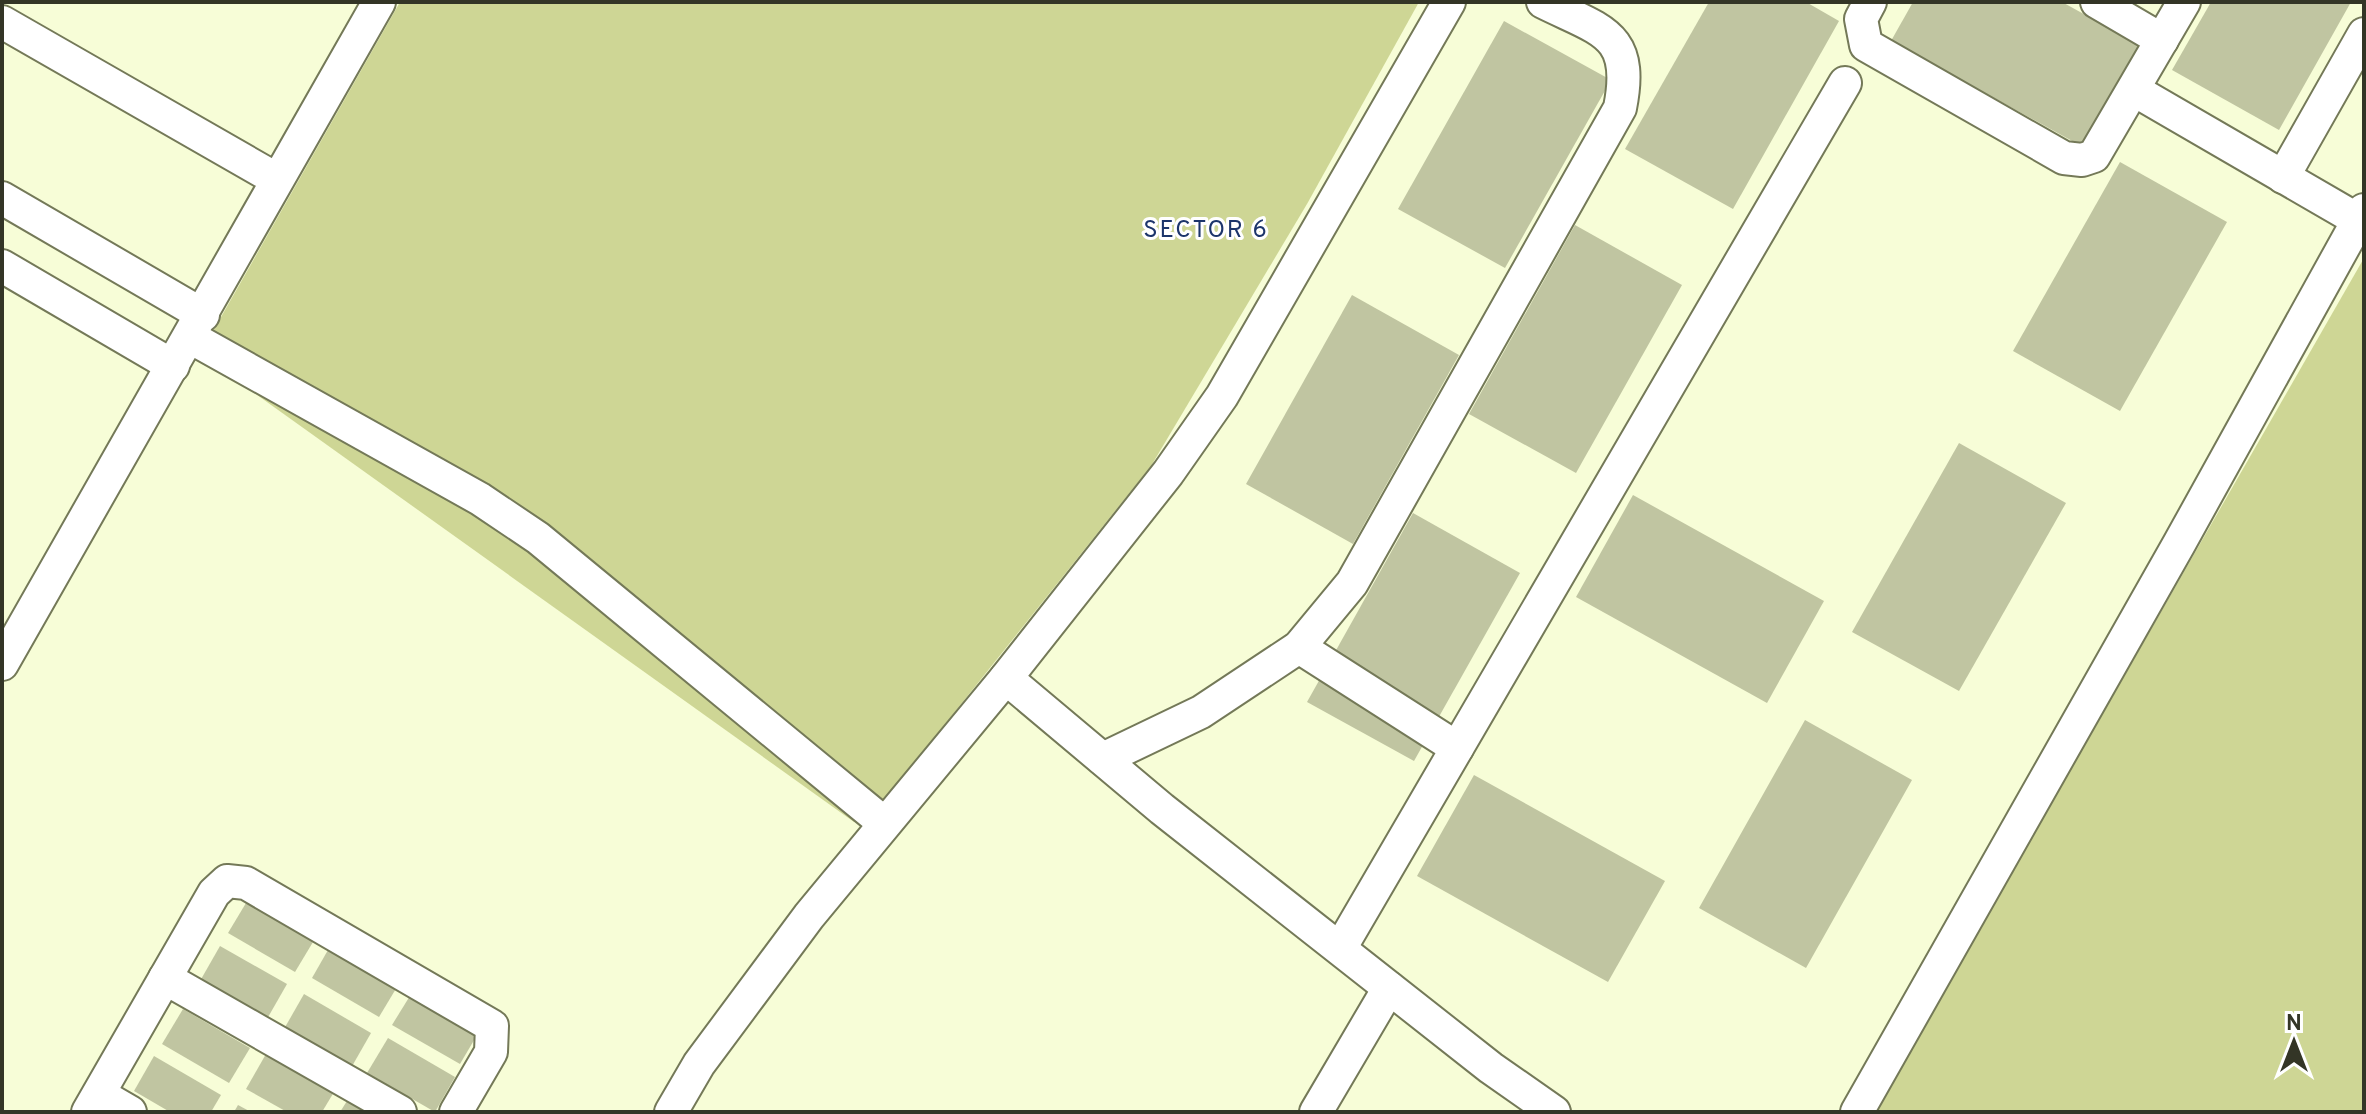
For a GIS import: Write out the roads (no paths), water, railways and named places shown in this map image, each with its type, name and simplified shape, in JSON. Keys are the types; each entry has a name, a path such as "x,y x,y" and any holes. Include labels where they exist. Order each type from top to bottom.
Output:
{"street":[{"path":"2,664 379,2"},
{"path":"671,1112 699,1064 809,916 1006,678 1168,473 1222,396 1449,2"},
{"path":"1103,759 1201,712 1299,647 1352,583 1620,108 1626,77 1620,51 1605,34 1543,2"},
{"path":"1870,2 1861,19 1866,45 2064,158 2082,160 2094,156 2184,2"},
{"path":"2097,2 2162,40"},
{"path":"13,17 276,179"},
{"path":"2283,177 2364,34"},
{"path":"1341,947 1845,83"},
{"path":"1857,1112 2179,544 2361,215 2283,177 2134,90"},
{"path":"2,198 197,326 480,499 538,538 884,823"},
{"path":"2,266 173,366"},
{"path":"1299,647 1457,748"},
{"path":"1006,678 1389,988 1491,1068 1554,1112"},
{"path":"130,1112 93,1103 214,893 227,881 246,883 492,1026 491,1052 456,1112"},
{"path":"165,978 400,1112"},
{"path":"1316,1112 1389,988"}],"district":[{"name":"SECTOR 6","path":"1206,229"}]}
